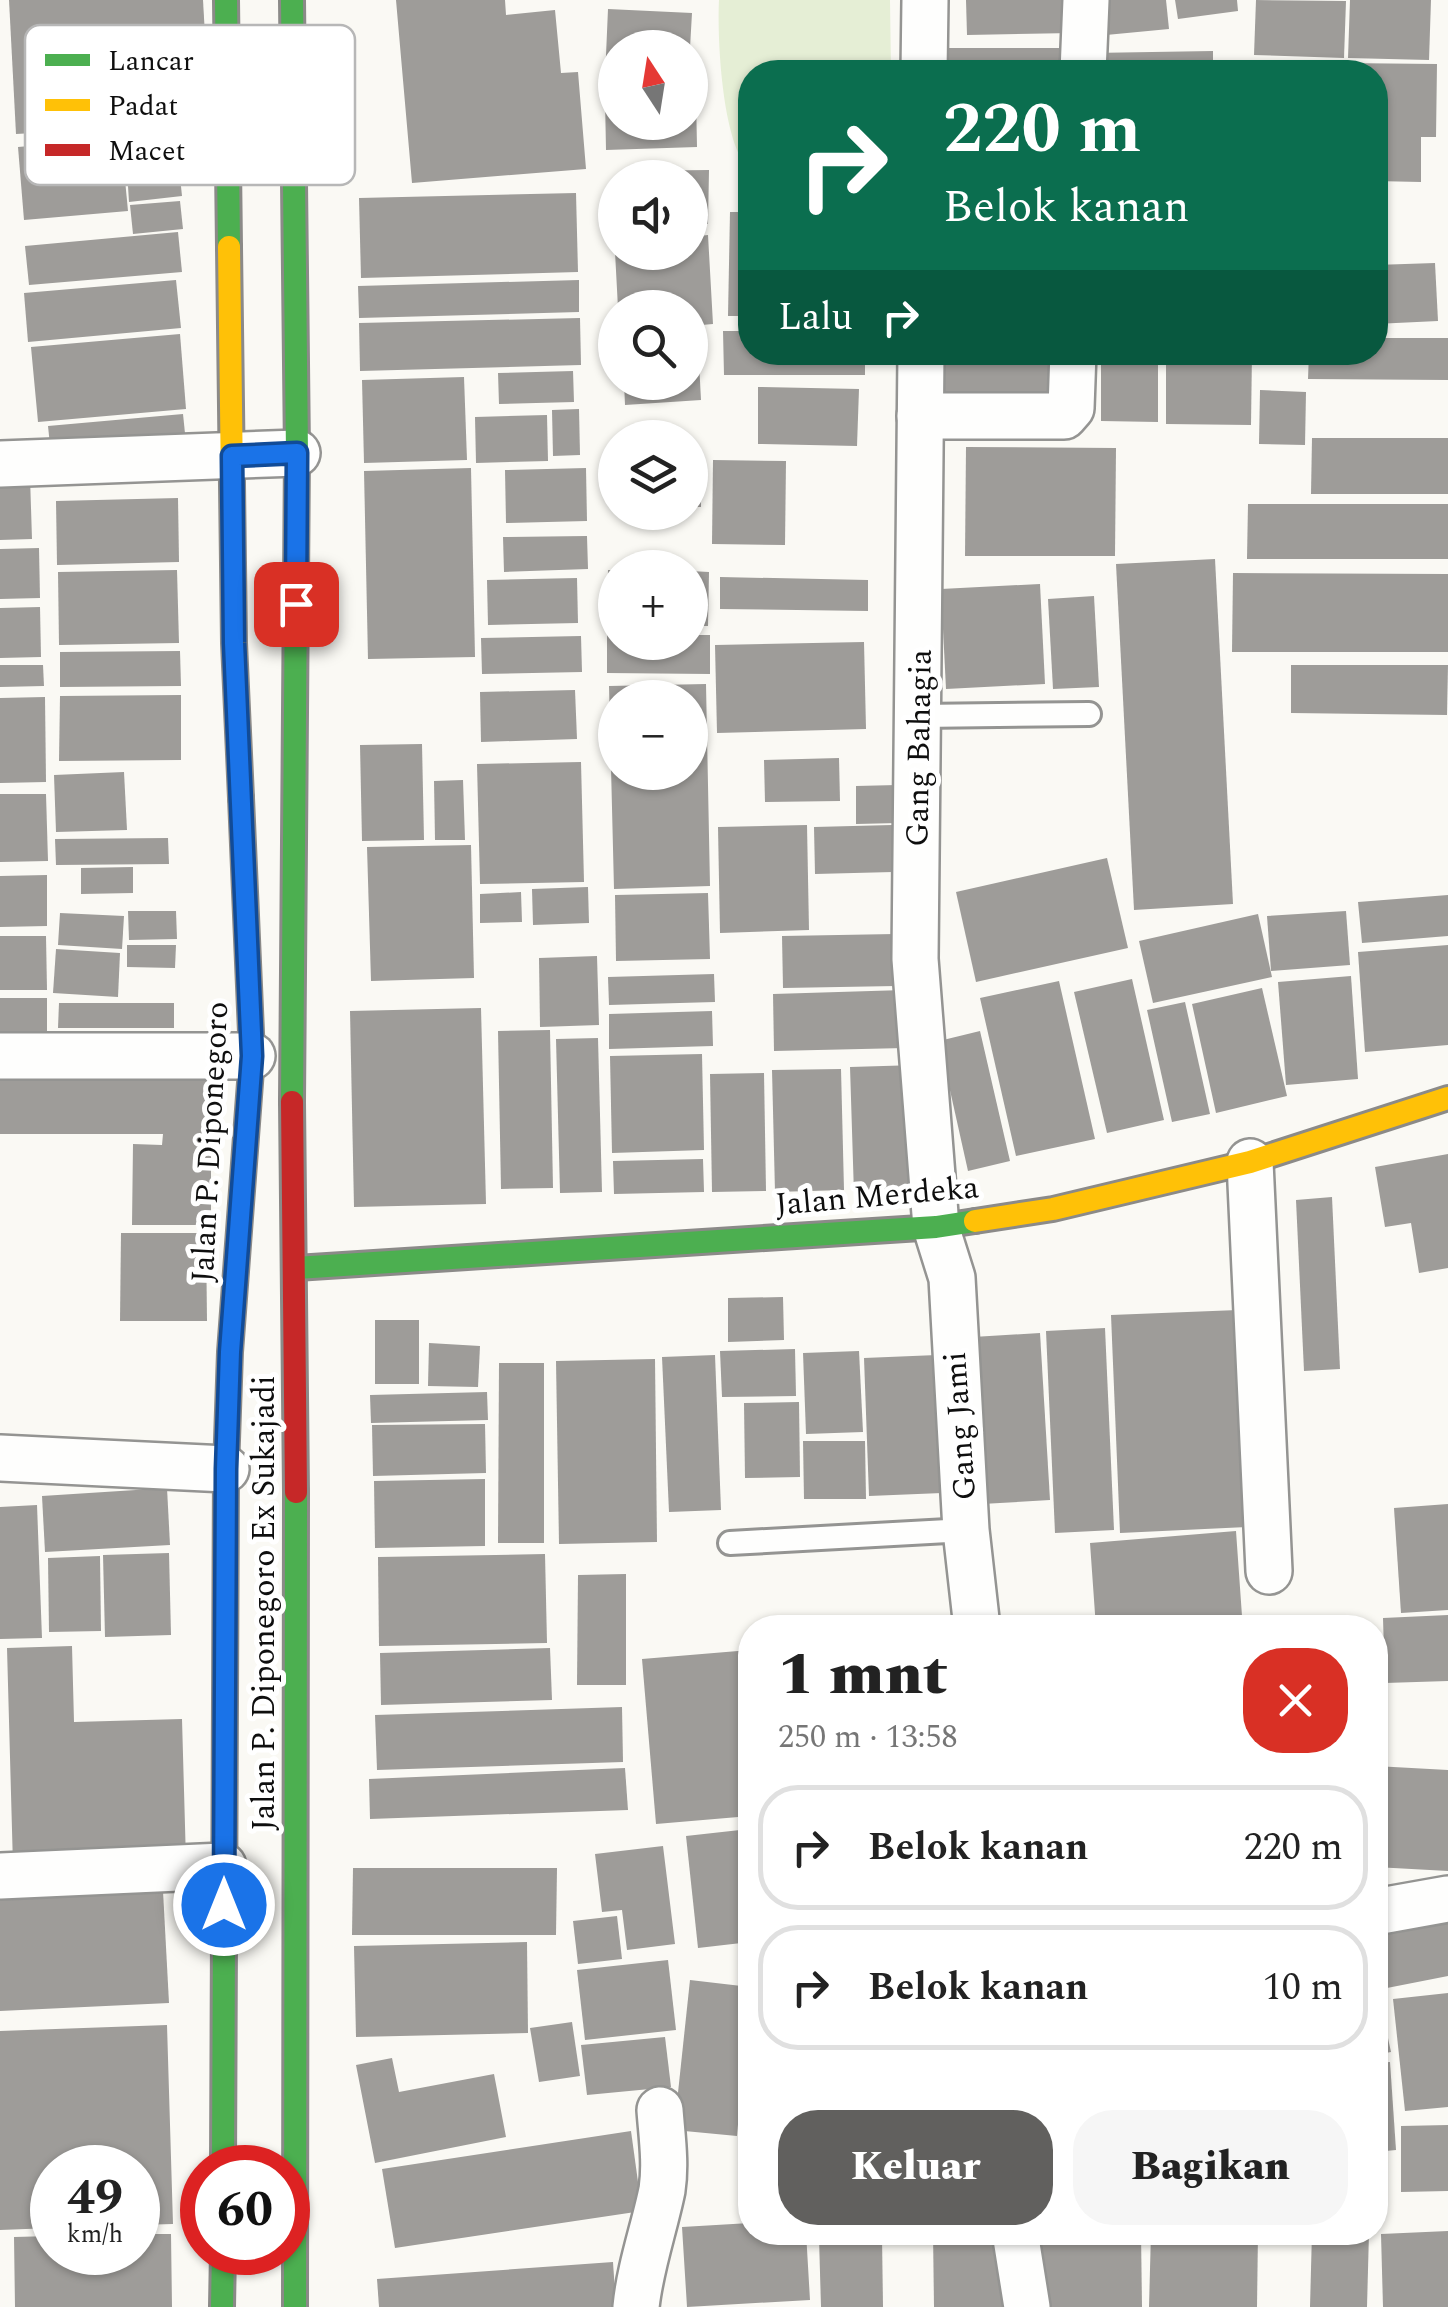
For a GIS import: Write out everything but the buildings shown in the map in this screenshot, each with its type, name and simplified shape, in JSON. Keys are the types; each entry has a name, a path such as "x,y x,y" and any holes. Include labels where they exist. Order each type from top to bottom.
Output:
{"main road":[{"name":"Jalan P. Diponegoro","path":"226,0 226,25"},
{"name":"Jalan P. Diponegoro Ex Sukajadi","path":"292,0 292,25"},
{"name":"Jalan P. Diponegoro","path":"224,2145 226,1469 230,1352 252,1056 234,643 228,185"},
{"name":"Jalan P. Diponegoro Ex Sukajadi","path":"294,185 297,453 291,1058 296,1268 295,2307"},
{"name":"Jalan Merdeka","path":"296,1268 936,1227 1053,1209 1250,1162 1448,1098"},
{"path":"222,2307 223,2275"}],"street":[{"path":"924,60 925,0"},
{"path":"1084,60 1086,0"},
{"name":"Gang Bahagia","path":"921,365 916,959 936,1227"},
{"path":"920,416 1068,414 1072,365"},
{"path":"0,464 297,453"},
{"path":"0,1056 252,1056"},
{"path":"1250,1162 1268,1571"},
{"name":"Gang Jami","path":"936,1227 952,1278 966,1530 976,1615"},
{"path":"0,1458 226,1469"},
{"path":"0,1876 223,1866"},
{"path":"1388,1910 1448,1899"},
{"path":"636,2307 663,2179 660,2110"},
{"path":"1017,2245 1027,2307"}],"lane":[{"path":"919,716 1089,714"},
{"path":"730,1543 966,1530"}],"green space":[{"path":"719,0 890,0 891,60 738,60 738,150 727,115"}],"traffic: fast":[{"path":"226,0 226,25"},
{"path":"292,0 292,25"},
{"path":"228,185 229,247"},
{"path":"292,1102 297,453 294,185"},
{"path":"223,2145 226,1469 230,1352 252,1056 241,798"},
{"path":"296,1268 936,1227 975,1221"},
{"path":"295,2307 296,1492"},
{"path":"222,2307 223,2275"}],"traffic: slow":[{"path":"229,247 234,643 241,798"},
{"path":"975,1221 1053,1209 1250,1162 1448,1098"}],"traffic: jam":[{"path":"292,1102 296,1492"}],"route":[{"path":"224,1905 226,1469 230,1352 252,1056 234,643 232,456 297,453 296,604"}]}
